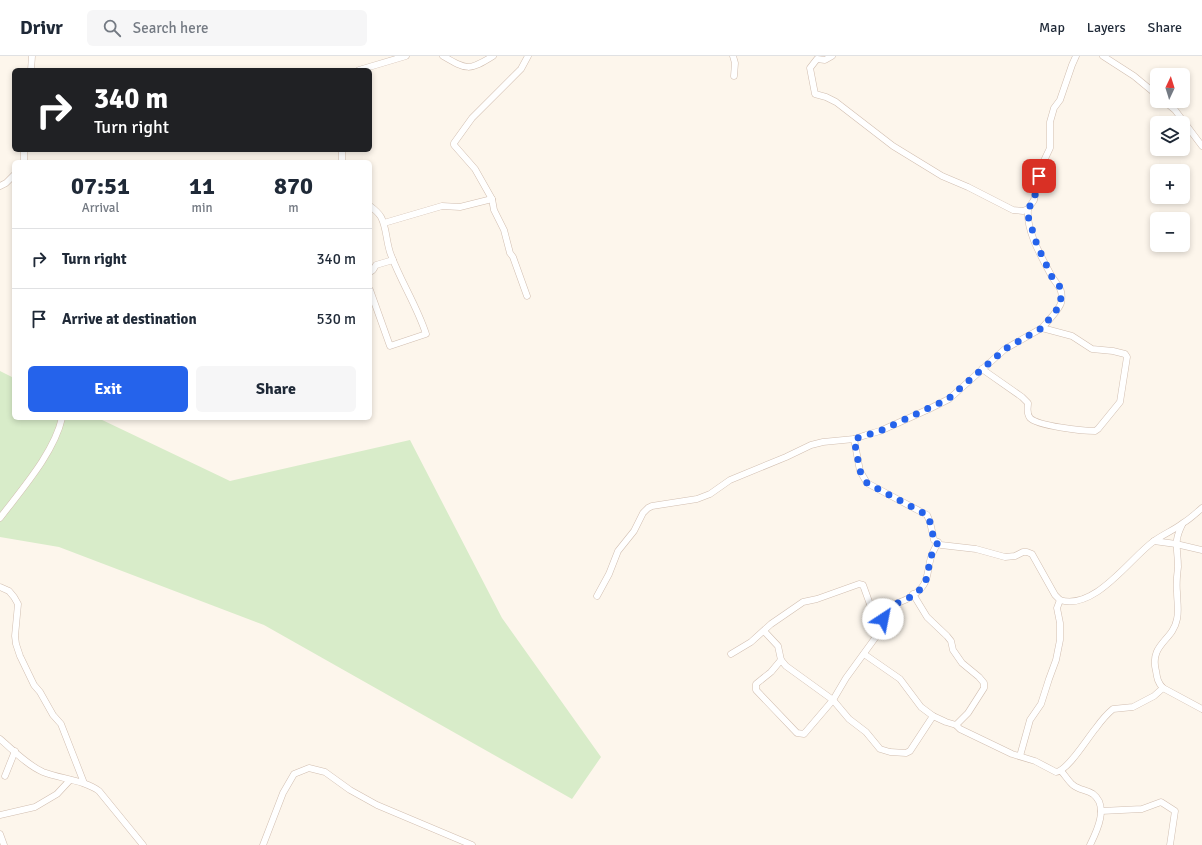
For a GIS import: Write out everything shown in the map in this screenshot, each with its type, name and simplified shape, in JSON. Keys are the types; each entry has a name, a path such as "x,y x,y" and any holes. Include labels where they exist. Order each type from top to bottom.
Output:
{"street":[{"path":"31,68 32,56"},
{"path":"366,68 406,56"},
{"path":"443,56 461,67 466,68 478,65 493,56"},
{"path":"527,296 513,257 510,253 504,230 494,210 492,199 475,169 454,143 472,118 521,69 528,56"},
{"path":"733,56 735,63 734,76"},
{"path":"832,56 825,60 820,58 817,59 810,68 815,94 836,102 893,146 942,176 968,187 1013,210 1028,209"},
{"path":"597,596 609,574 618,551 634,531 643,513 648,508 652,506 697,499 710,494 730,480 786,457 811,444 854,439 880,431 948,399 1005,349 1042,328 1060,306 1060,287 1052,277 1033,237 1028,216 1028,209 1034,200 1041,167 1050,148 1050,122 1054,108 1060,100 1076,56"},
{"path":"1103,56 1134,76 1150,89"},
{"path":"1173,108 1202,146"},
{"path":"0,186 12,177"},
{"path":"384,223 442,206 460,207 492,199"},
{"path":"372,208 378,212 384,223 389,249 393,260 426,334 390,346 372,296"},
{"path":"372,270 376,265 393,260"},
{"path":"982,369 1022,397 1028,403 1027,412 1036,422 1048,426 1089,431 1098,429 1120,402 1127,358 1125,354 1092,349 1072,336 1042,328"},
{"path":"0,518 48,452 60,430 62,420"},
{"path":"854,439 860,471 867,483 927,515 934,540 941,545 976,549 1005,557 1015,556 1023,552 1032,554 1041,567 1055,595 1064,602 1082,600 1108,586 1154,541 1182,524 1202,508"},
{"path":"1182,524 1177,536 1176,544 1178,557 1176,584 1178,613 1177,621 1174,629 1158,647 1154,657 1154,666 1159,684 1163,688 1202,709"},
{"path":"1154,541 1202,550"},
{"path":"731,654 751,642 764,630 803,602 818,599 859,584 864,586 870,607 875,610 884,609 890,605 908,599 922,587 928,578 932,555 938,542"},
{"path":"0,587 9,591 18,604 15,636 20,656 34,685 40,692 53,716 61,724 84,783"},
{"path":"913,594 927,617 947,636 956,655 962,663 979,676 984,683 984,688 968,713 956,725"},
{"path":"1020,756 1030,720 1041,704 1056,660 1060,640 1060,622 1057,608 1060,600"},
{"path":"780,660 771,672 756,684 756,690 798,733 804,734 833,700 846,678 881,630 884,609"},
{"path":"764,630 778,646 780,660 804,680 833,700 849,719 866,732 880,749 890,752 906,753 910,751 933,716"},
{"path":"864,654 900,679 921,707 933,716 956,725 960,729 1012,754 1035,761 1056,772 1061,771 1083,747 1096,728 1113,709 1133,707 1154,696 1163,688"},
{"path":"0,740 42,771 93,786 99,791 143,845"},
{"path":"5,776 15,751"},
{"path":"263,845 283,793 294,774 309,768 325,772 350,790 377,805 472,845"},
{"path":"1061,771 1073,785 1092,793 1100,803 1101,810 1090,845"},
{"path":"0,815 35,807 57,794 70,780"},
{"path":"1101,810 1142,809 1162,802 1175,811 1170,845"},
{"path":"0,834 4,845"}],"green space":[{"path":"0,371 12,377 12,420 102,420 230,481 410,440 502,618 601,757 572,799 264,625 59,547 0,537"}],"route":[{"path":"883,619 884,609 890,605 908,599 922,587 928,578 932,555 938,542 934,540 927,515 867,483 860,471 854,439 880,431 948,399 1005,349 1042,328 1060,306 1060,287 1052,277 1033,237 1028,216 1028,209 1034,200 1039,176"}]}
